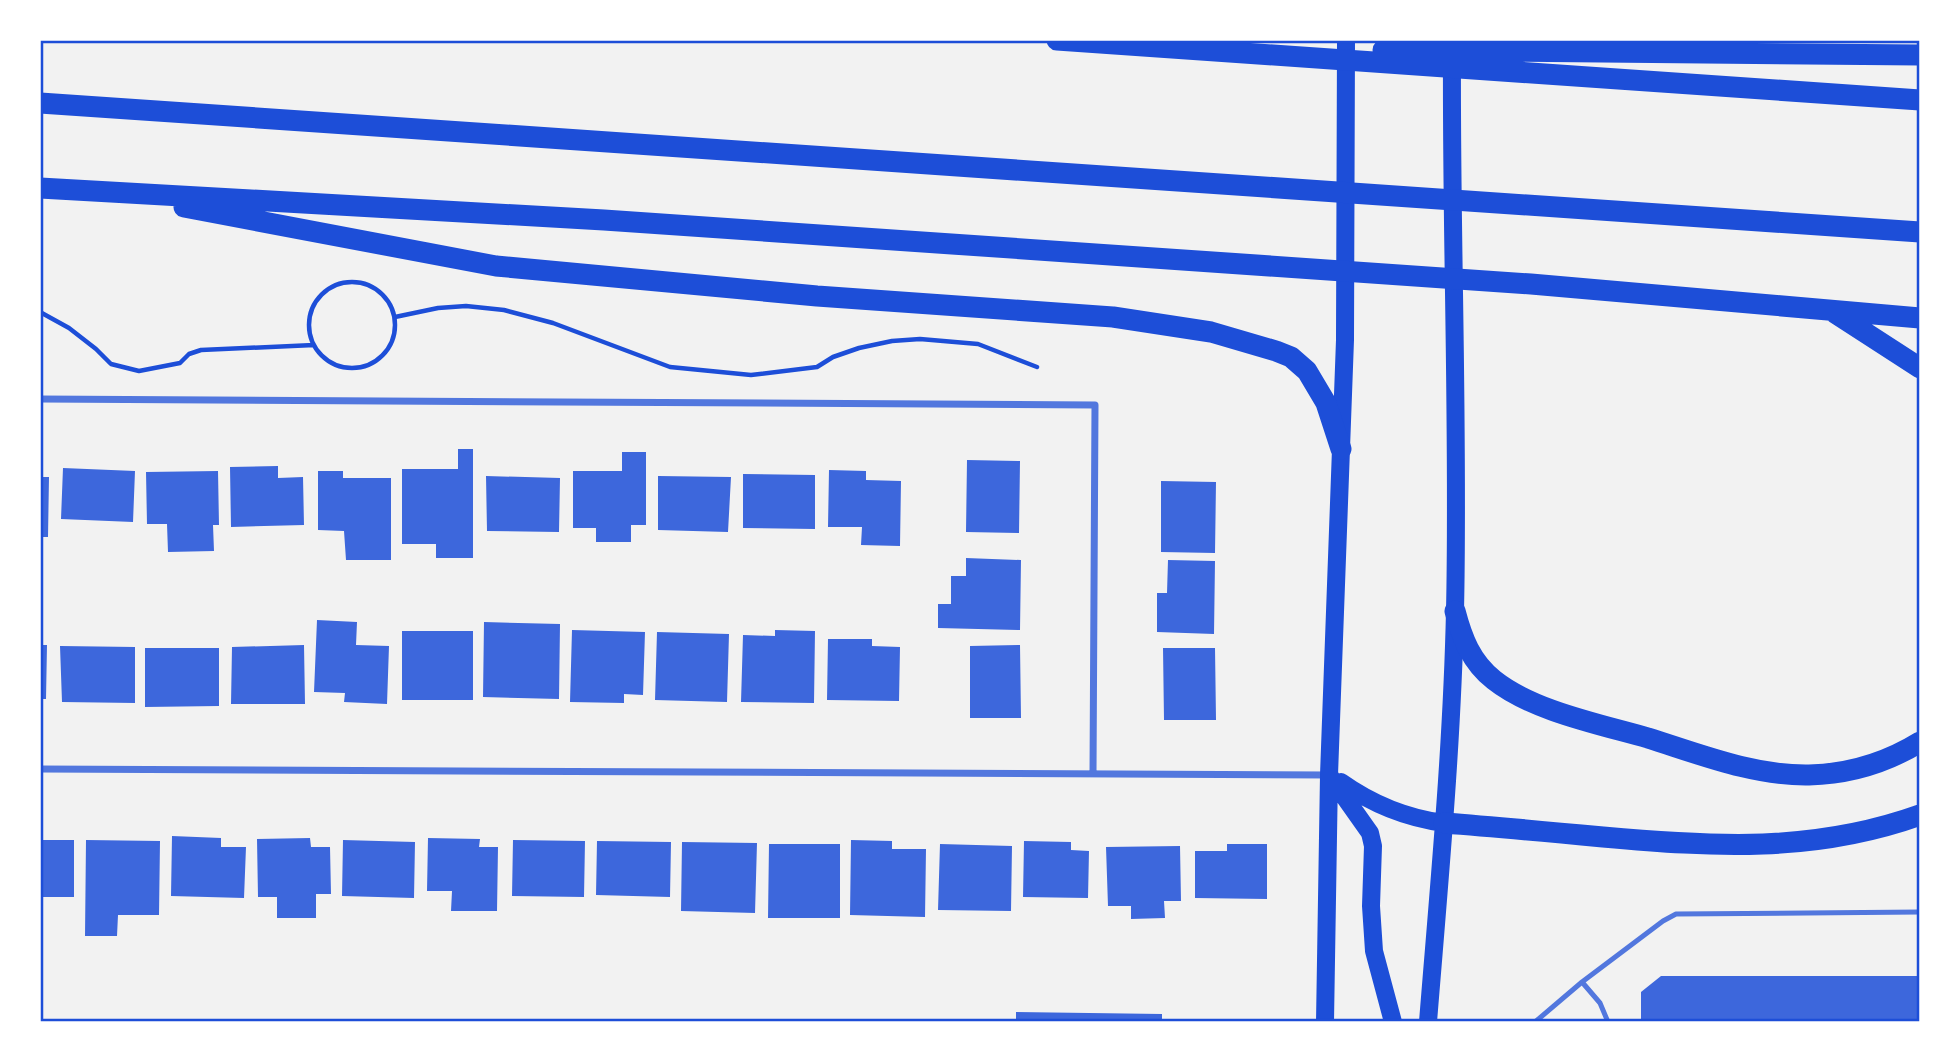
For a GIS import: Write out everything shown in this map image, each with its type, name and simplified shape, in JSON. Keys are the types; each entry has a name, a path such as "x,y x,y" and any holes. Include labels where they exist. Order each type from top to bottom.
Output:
{"highway":[{"path":"1057,40 1920,100"},
{"path":"1157,47 1920,55"},
{"path":"40,103 1920,232"},
{"path":"40,188 604,220 1531,284 1920,318"},
{"path":"100,192 496,266 804,295 1113,317 1210,332 1291,357 1307,371 1326,403 1341,449"},
{"path":"1830,310 1920,368"},
{"path":"1455,611 1463,640 1480,667 1517,695 1582,719 1743,766 1790,775 1841,772 1873,764 1920,741"},
{"path":"1444,822 1676,844 1746,846 1782,845 1837,837 1920,815"}],"main road":[{"path":"1325,1022 1329,775 1345,340 1346,40"},
{"path":"1428,1022 1444,822 1455,611 1452,40"},
{"path":"1329,775 1356,793 1391,810 1444,822"},
{"path":"1329,775 1370,833 1373,846 1371,906 1374,951 1393,1022"}],"street":[{"path":"40,399 1095,405 1093,774"},
{"path":"40,769 1329,775"}],"lane":[{"path":"1535,1022 1582,982 1676,914 1920,912"},
{"path":"1582,982 1600,1003 1608,1022"}],"path":[{"path":"352,282 367,285 384,297 395,317 391,346 369,366 354,369 340,367 328,361 314,345 309,326 311,313 316,301 326,291 338,285 352,282"},
{"path":"395,317 438,308 466,306 504,310 553,323 670,367 751,375 817,367 833,357 859,348 892,341 920,339 978,344 1037,367"},
{"path":"40,312 69,328 111,364 139,371 180,363 189,354 201,350 314,345"}],"building":[{"path":"458,449 473,449 473,558 436,558 436,544 402,544 402,469 458,469"},
{"path":"622,452 646,452 646,525 631,525 631,542 596,542 596,528 573,528 573,471 622,471"},
{"path":"967,460 1020,461 1019,533 966,532"},
{"path":"278,466 278,478 303,477 304,525 231,527 230,467"},
{"path":"63,468 135,471 133,522 61,519"},
{"path":"829,470 866,471 866,480 901,481 900,546 861,545 862,527 828,527"},
{"path":"218,471 219,525 213,525 214,551 168,552 167,524 147,524 146,472"},
{"path":"318,471 343,471 343,478 391,478 391,560 346,560 344,531 318,530"},
{"path":"743,474 815,475 815,529 743,528"},
{"path":"486,476 560,478 559,532 487,531"},
{"path":"658,476 731,477 728,532 658,530"},
{"path":"40,477 49,477 48,537 40,537"},
{"path":"1161,481 1216,482 1215,553 1161,552"},
{"path":"966,558 1021,560 1020,630 938,628 938,604 951,604 951,576 966,576"},
{"path":"1168,560 1215,561 1214,634 1157,632 1157,593 1167,593"},
{"path":"317,620 357,622 356,645 389,646 387,704 344,702 345,693 314,692"},
{"path":"484,622 560,624 559,699 483,697"},
{"path":"572,630 645,632 643,695 624,694 624,703 570,702"},
{"path":"775,630 815,631 814,703 741,702 743,635 775,636"},
{"path":"402,631 473,631 473,700 402,700"},
{"path":"657,632 729,634 727,702 655,700"},
{"path":"828,639 872,639 872,646 900,647 899,701 827,700"},
{"path":"40,645 47,645 46,699 40,699"},
{"path":"304,645 305,704 231,704 232,647"},
{"path":"1020,645 1021,718 970,718 970,646"},
{"path":"60,646 135,647 135,703 62,702"},
{"path":"145,648 219,648 219,706 145,707"},
{"path":"1163,648 1215,648 1216,720 1164,720"},
{"path":"172,836 221,838 221,847 246,847 244,898 171,896"},
{"path":"310,838 311,847 330,847 331,894 316,894 316,918 277,918 277,897 258,897 257,839"},
{"path":"428,838 480,839 479,847 498,847 497,911 451,911 452,891 427,891"},
{"path":"40,840 74,840 74,897 40,897"},
{"path":"86,840 160,841 159,915 118,915 117,936 85,936"},
{"path":"343,840 415,842 414,898 342,896"},
{"path":"513,840 585,841 584,897 512,896"},
{"path":"851,840 892,841 892,849 926,849 925,917 850,915"},
{"path":"597,841 671,842 670,897 596,895"},
{"path":"1024,841 1071,842 1071,850 1089,851 1088,898 1023,897"},
{"path":"682,842 757,843 755,913 681,911"},
{"path":"769,844 840,844 840,918 768,918"},
{"path":"940,844 1012,846 1011,911 938,910"},
{"path":"1227,844 1267,844 1267,899 1195,898 1195,851 1227,851"},
{"path":"1180,846 1181,901 1164,901 1165,918 1131,919 1131,906 1108,906 1106,847"},
{"path":"1661,976 1920,976 1920,1022 1641,1022 1641,992"},
{"path":"1016,1012 1162,1014 1162,1022 1016,1022"}]}
